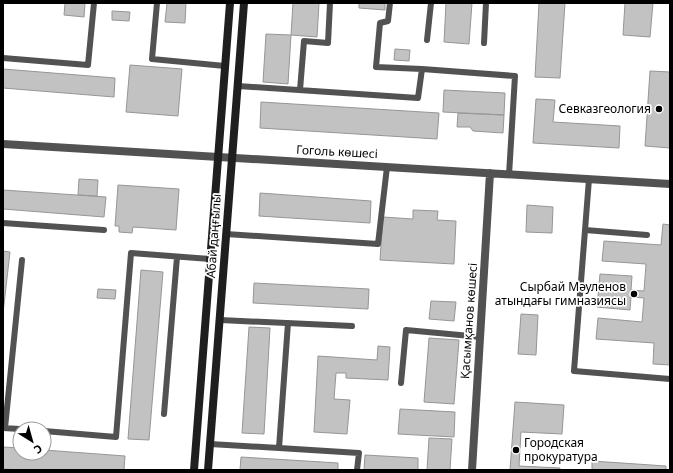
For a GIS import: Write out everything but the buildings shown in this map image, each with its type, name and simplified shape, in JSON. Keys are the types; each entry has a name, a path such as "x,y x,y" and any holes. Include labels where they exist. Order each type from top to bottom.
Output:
{"main road":[{"name":"Абай даңғылы","path":"194,470 230,3"},
{"name":"Абай даңғылы","path":"208,470 244,3"}],"street":[{"name":"Гоголь көшесі","path":"3,144 670,184"},
{"name":"Қасымқанов көшесі","path":"472,470 490,173"}],"lane":[{"path":"3,58 88,65 94,3"},
{"path":"157,3 152,59 225,66"},
{"path":"300,90 304,41 328,43 330,3"},
{"path":"390,3 388,21 380,23 376,67 515,76 509,175"},
{"path":"427,40 431,3"},
{"path":"484,42 486,3"},
{"path":"238,86 418,98 422,69"},
{"path":"226,234 378,244 387,167"},
{"path":"589,180 574,371 670,379"},
{"path":"3,223 104,230"},
{"path":"585,230 647,236"},
{"path":"52,432 116,437 131,253 210,260"},
{"path":"164,414 177,257"},
{"path":"4,428 22,260"},
{"path":"220,320 352,326"},
{"path":"279,448 288,323"},
{"path":"401,383 406,330 481,337"},
{"path":"210,444 359,453 357,470"}],"place":[{"name":"Севказгеология","path":"659,109"},
{"name":"Сырбай Мәуленов атындағы гимназиясы","path":"634,294"},
{"name":"Городская прокуратура","path":"516,450"}]}
